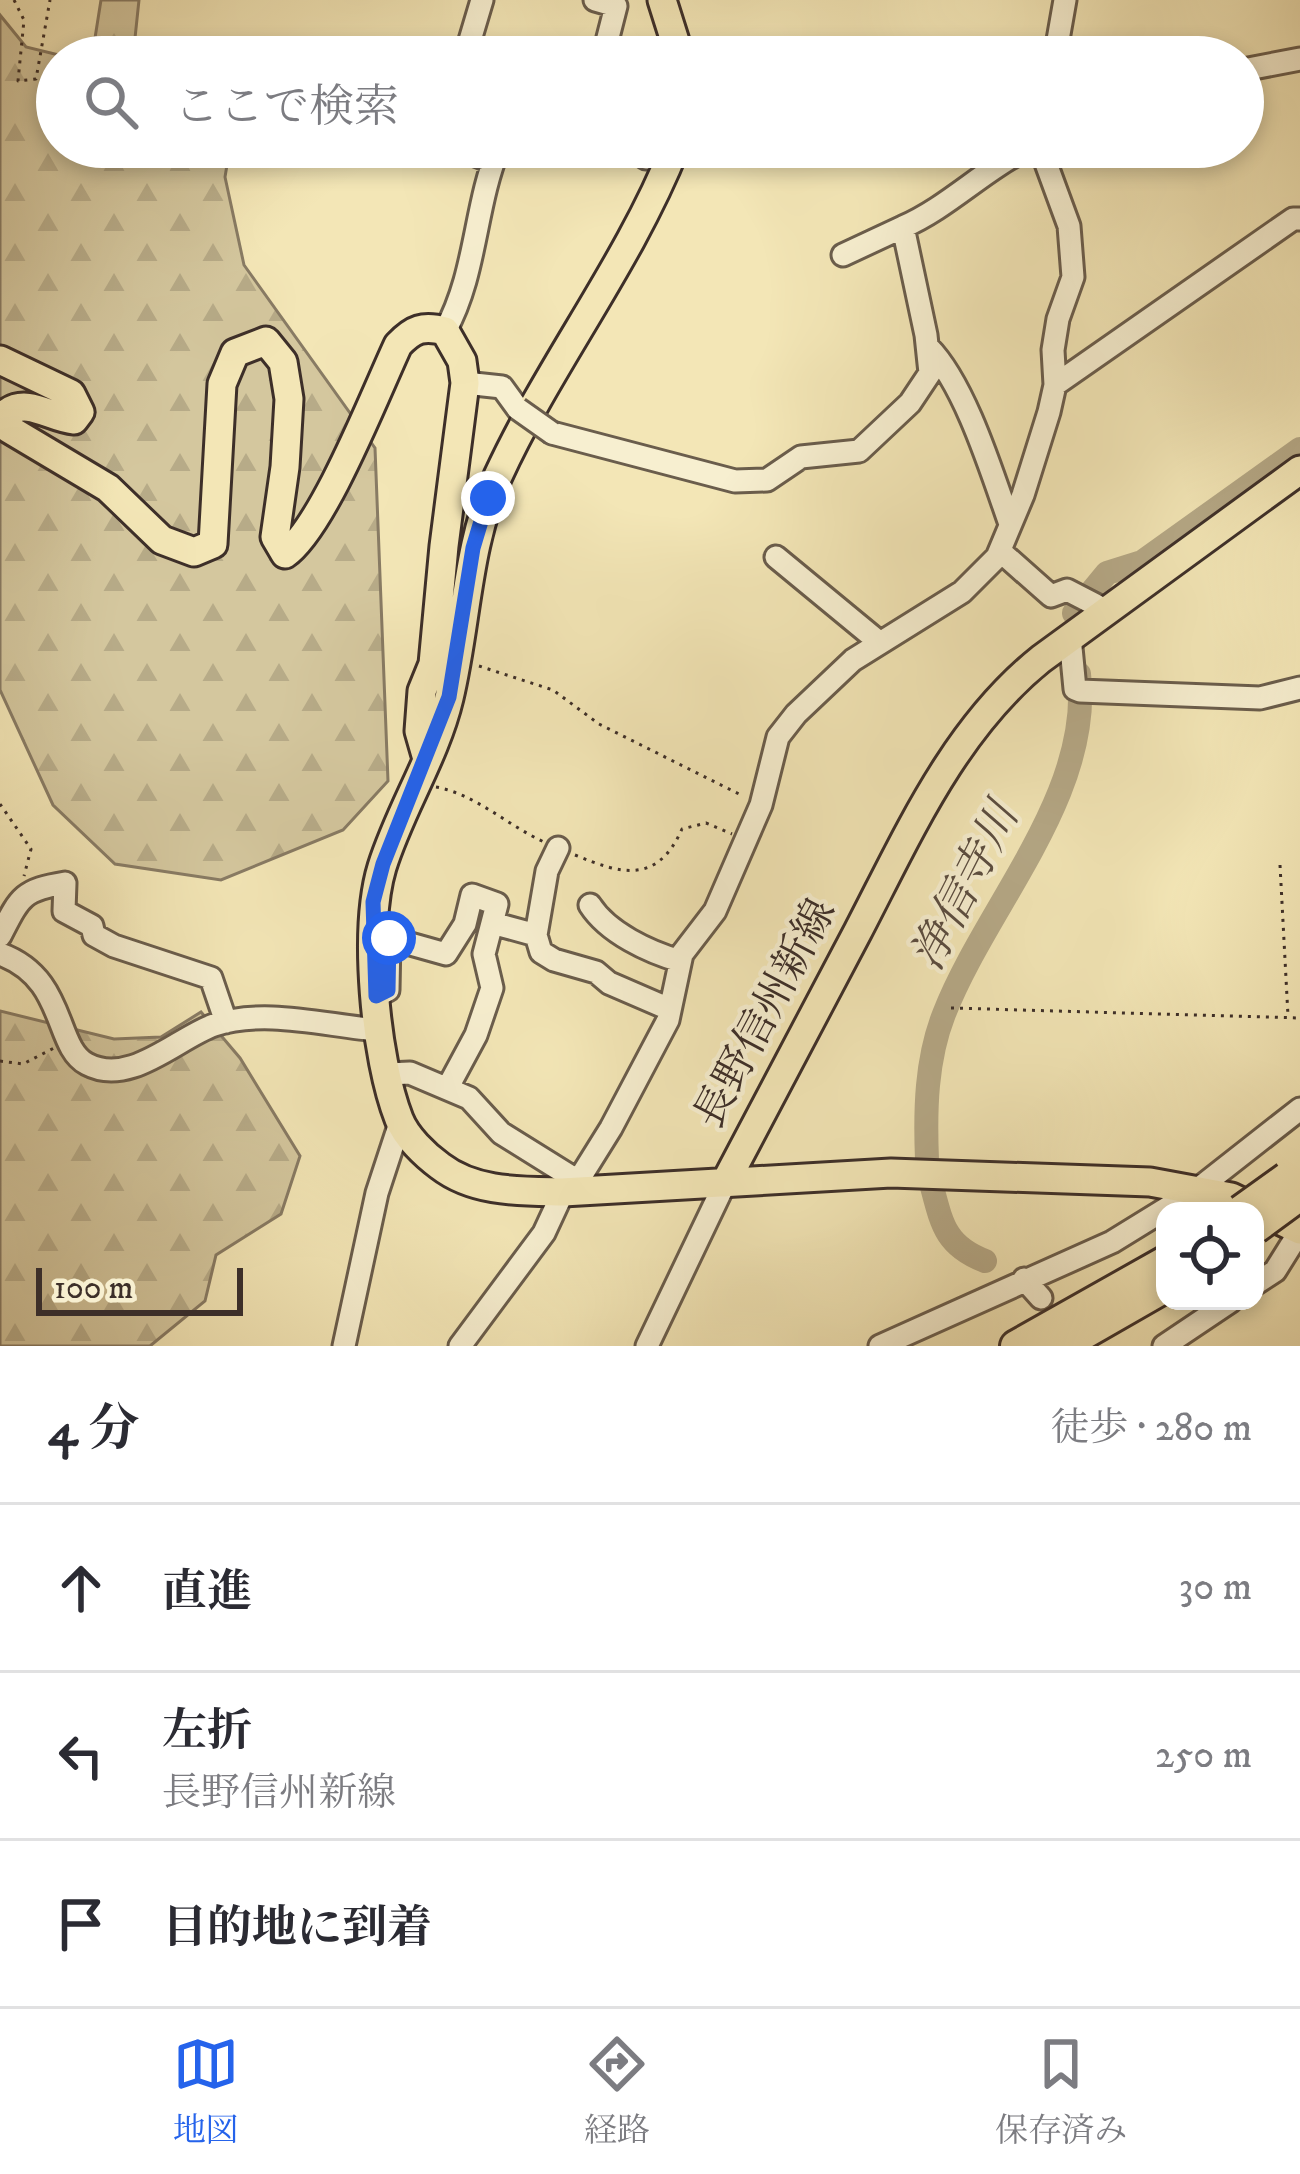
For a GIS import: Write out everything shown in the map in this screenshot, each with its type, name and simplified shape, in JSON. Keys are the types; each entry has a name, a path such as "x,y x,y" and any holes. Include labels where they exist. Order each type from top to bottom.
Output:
{"highway":[{"path":"1258,1202 1296,1181"},
{"path":"1264,1218 1296,1181"},
{"path":"1016,1346 1156,1267"},
{"path":"1062,1346 1156,1292"}],"main road":[{"path":"662,0 673,36"},
{"path":"400,1123 376,996 373,902 383,864 449,697 473,548 488,498 510,451 656,196 667,168"},
{"path":"0,360 71,394 79,403 74,420 27,405 14,406 8,412 9,430 108,488 162,540 194,552 213,544 222,384 235,353 266,341 283,362 290,399 275,537 285,554 299,544 344,464 398,345 413,329 446,331 462,361 466,383 433,664 422,691 422,772"},
{"name":"長野信州新線","path":"400,1123 421,1148 460,1178 482,1186 725,1183 909,833 967,733 1003,689 1099,610 1300,470"},
{"path":"725,1183 891,1173 1150,1182 1231,1197 1300,1230"}],"street":[{"path":"471,36 482,0"},
{"path":"595,0 616,6 608,36"},
{"path":"1058,36 1065,0"},
{"path":"1264,66 1300,59"},
{"path":"446,331 462,302 493,168"},
{"path":"843,255 923,218 992,168"},
{"path":"460,1346 544,1233 611,1129 668,1020 680,961 715,911 760,805 778,737 853,660 962,592 1000,551 1040,445 1055,385 1058,319 1073,278 1069,226 1048,168"},
{"path":"1055,385 1293,219 1300,219"},
{"path":"466,383 502,387 518,410 552,433 735,481 767,480 801,458 860,451 910,403 930,374 903,227"},
{"path":"927,346 942,361 975,427 1010,524"},
{"path":"1000,551 1051,596 1067,590 1099,610"},
{"path":"776,557 879,642"},
{"path":"1070,637 1075,689 1082,691 1260,698 1300,688"},
{"path":"558,848 547,871 536,935 541,952 596,972 609,983 669,1009"},
{"path":"0,936 16,905 34,888 65,883 64,911 92,926 94,935 211,978 226,1022"},
{"path":"376,996 388,990 389,938 446,954 465,924 472,896 497,904 484,954 491,988 476,1035 448,1087"},
{"path":"590,905 597,915 654,953 680,961"},
{"path":"492,923 536,935"},
{"path":"0,954 16,959 44,985 76,1056 84,1063 115,1068 136,1064 226,1022 289,1019 379,1030"},
{"path":"388,1074 410,1073 469,1098 501,1133 571,1186"},
{"path":"880,1346 1112,1242 1198,1189 1300,1109"},
{"path":"344,1346 376,1193 400,1123"},
{"path":"647,1346 725,1183"},
{"path":"1264,1278 1275,1271 1300,1230"},
{"path":"1024,1280 1041,1298"},
{"path":"1164,1346 1218,1310"}],"path":[{"path":"14,0 24,20 19,82 36,79"},
{"path":"44,36 50,0"},
{"path":"469,663 553,690 598,724 760,805"},
{"path":"422,772 514,828 627,874 668,854 682,829 706,824 743,839"},
{"path":"0,804 31,849 16,905"},
{"path":"1280,865 1288,1018"},
{"path":"952,1008 1300,1018"},
{"path":"0,1061 23,1064 70,1040"}],"green space":[{"path":"101,0 139,0 135,36 95,36"},
{"path":"0,15 26,47 36,49 36,168 226,168 244,265 375,448 388,781 343,830 221,880 115,864 53,805 0,690"},
{"path":"0,1011 114,1039 161,1037 201,1012 240,1058 300,1156 281,1214 216,1255 205,1301 150,1346 0,1346"}],"waterway":[{"name":"浄信寺川","path":"1074,613 1107,573 1142,562 1300,449"},
{"name":"浄信寺川","path":"927,1160 928,1086 938,1031 962,973 1054,806 1079,719 1079,674"},
{"name":"浄信寺川","path":"932,1187 948,1233 985,1261"}],"route":[{"path":"389,938 388,990 376,996 373,902 383,864 449,697 473,548 488,498"}]}
